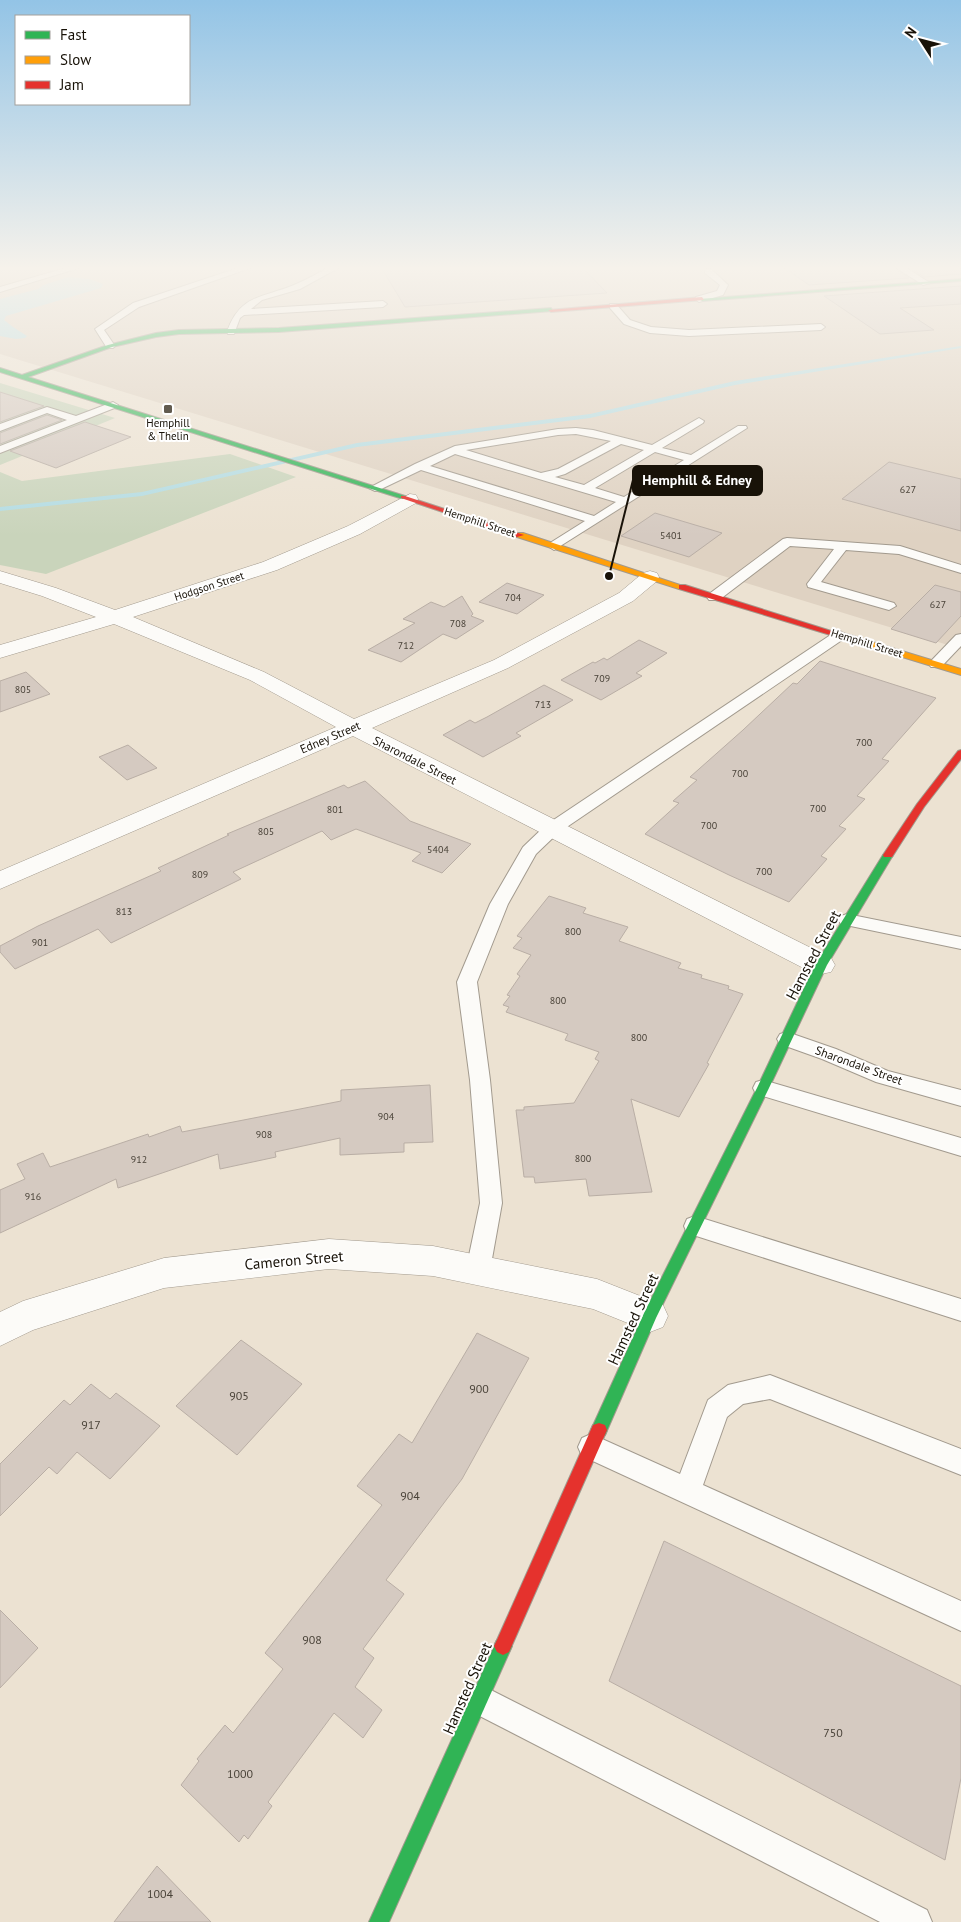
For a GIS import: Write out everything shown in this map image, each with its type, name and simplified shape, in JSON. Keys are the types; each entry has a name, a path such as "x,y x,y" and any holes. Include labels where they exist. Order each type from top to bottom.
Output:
{"street":[{"path":"22,377 80,357"},
{"name":"Hemphill Street","path":"0,370 650,577 961,672"},
{"name":"Hodgson Street","path":"0,652 115,617 270,566 354,530 410,499"},
{"name":"Sharondale Street","path":"0,577 49,592 115,617 256,676 352,727 820,965"},
{"name":"Edney Street","path":"0,881 501,664 626,597 650,577"},
{"name":"Hamsted Street","path":"379,1922 650,1316 763,1088 820,965 920,806 961,753"},
{"name":"Cameron Street","path":"0,1330 23,1317 164,1273 330,1254 433,1261 597,1294 650,1316"}],"lane":[{"path":"0,450 114,405"},
{"path":"0,428 47,410 77,420"},
{"path":"586,489 699,421"},
{"path":"554,546 742,428"},
{"path":"375,488 453,450 576,430 693,459"},
{"path":"510,494 540,476 561,472 620,440"},
{"path":"453,450 625,501"},
{"path":"419,466 594,520"},
{"path":"714,597 787,542 900,550 961,569"},
{"path":"843,545 812,584 889,606"},
{"path":"478,1270 491,1203 480,1080 467,982 500,904 528,851 552,829 840,635"},
{"path":"936,664 961,638"},
{"path":"847,920 961,943"},
{"name":"Sharondale Street","path":"786,1039 829,1054 883,1077 961,1098"},
{"path":"763,1088 961,1147"},
{"path":"695,1226 961,1310"},
{"path":"687,1492 717,1408 737,1393 770,1387 961,1462"},
{"path":"591,1447 961,1616"},
{"path":"479,1699 915,1922"}],"shaded area":[{"path":"9,357 961,357 961,649"}],"green space":[{"path":"0,383 115,418 0,465"},
{"path":"230,454 296,477 46,574 0,565 0,472 22,481"}],"building":[{"path":"0,392 44,406 0,422"},
{"path":"47,415 62,420 0,444 0,433"},
{"path":"85,422 131,437 56,468 10,451"},
{"path":"889,462 961,479 961,531 842,499"},
{"path":"655,513 722,533 689,557 621,536"},
{"path":"507,583 544,595 517,614 479,602"},
{"path":"935,585 961,592 961,616 936,643 891,629"},
{"path":"462,596 473,614 471,616 484,621 456,639 443,634 401,662 368,650 415,623 403,619 431,602 444,607"},
{"path":"639,640 667,653 636,673 642,676 601,700 561,680 593,662 595,663 604,658 607,660"},
{"path":"820,661 936,698 882,759 889,761 857,796 865,799 839,826 846,829 821,856 827,859 789,902 645,834 679,803 673,801 697,780 690,777 793,683 797,684"},
{"path":"26,672 50,694 0,712 0,681"},
{"path":"544,685 573,700 516,733 521,736 483,757 443,735 470,720 475,723"},
{"path":"128,745 157,768 127,780 99,757"},
{"path":"365,781 410,821 471,844 442,873 412,861 421,853 356,829 331,840 322,831 233,872 241,879 111,943 98,929 15,969 0,952 0,946 38,926 161,871 158,868 229,835 227,834 344,785 348,788"},
{"path":"549,896 586,908 583,913 628,927 619,941 681,963 678,968 702,975 701,978 729,986 728,989 743,994 707,1063 709,1064 679,1117 631,1099 652,1192 589,1196 586,1179 535,1183 534,1177 524,1177 516,1110 524,1110 524,1107 574,1103 599,1061 595,1059 599,1052 565,1040 568,1034 506,1012 509,1007 503,1005 510,996 507,995 520,976 517,974 531,955 513,948 522,938 517,936"},
{"path":"430,1085 433,1142 404,1143 404,1152 340,1155 340,1138 275,1152 276,1157 220,1169 218,1154 118,1188 116,1179 0,1233 0,1190 25,1179 17,1164 43,1153 50,1167 148,1134 149,1137 180,1126 182,1132 341,1101 341,1090"},
{"path":"477,1333 529,1358 462,1479 386,1580 404,1594 363,1649 374,1658 355,1687 382,1710 363,1738 334,1713 268,1802 272,1806 248,1839 244,1835 239,1842 181,1785 199,1761 197,1759 225,1725 233,1733 283,1669 265,1653 382,1505 357,1486 399,1434 412,1443"},
{"path":"241,1340 302,1384 237,1455 176,1406"},
{"path":"91,1384 110,1399 116,1393 160,1426 110,1479 77,1452 57,1474 49,1467 0,1516 0,1464 64,1400 70,1405"},
{"path":"664,1541 961,1686 961,1778 945,1860 609,1681"},
{"path":"0,1610 38,1648 0,1688"},
{"path":"157,1866 211,1922 114,1922"}],"waterway":[{"path":"0,509 142,494 357,445 590,416 735,383 900,357"}],"traffic: fast":[{"path":"22,377 80,357"},
{"path":"0,370 403,497"},
{"path":"599,1430 650,1316 763,1088 821,965 888,855"},
{"path":"379,1922 503,1646"}],"traffic: slow":[{"path":"520,535 682,587"},
{"path":"840,635 961,672"}],"traffic: jam":[{"path":"403,497 520,535"},
{"path":"682,587 840,635"},
{"path":"888,855 920,806 961,753"},
{"path":"503,1646 599,1430"}],"place":[{"name":"Hemphill & Thelin","path":"168,409"},
{"name":"Hemphill & Edney","path":"609,576"}]}
